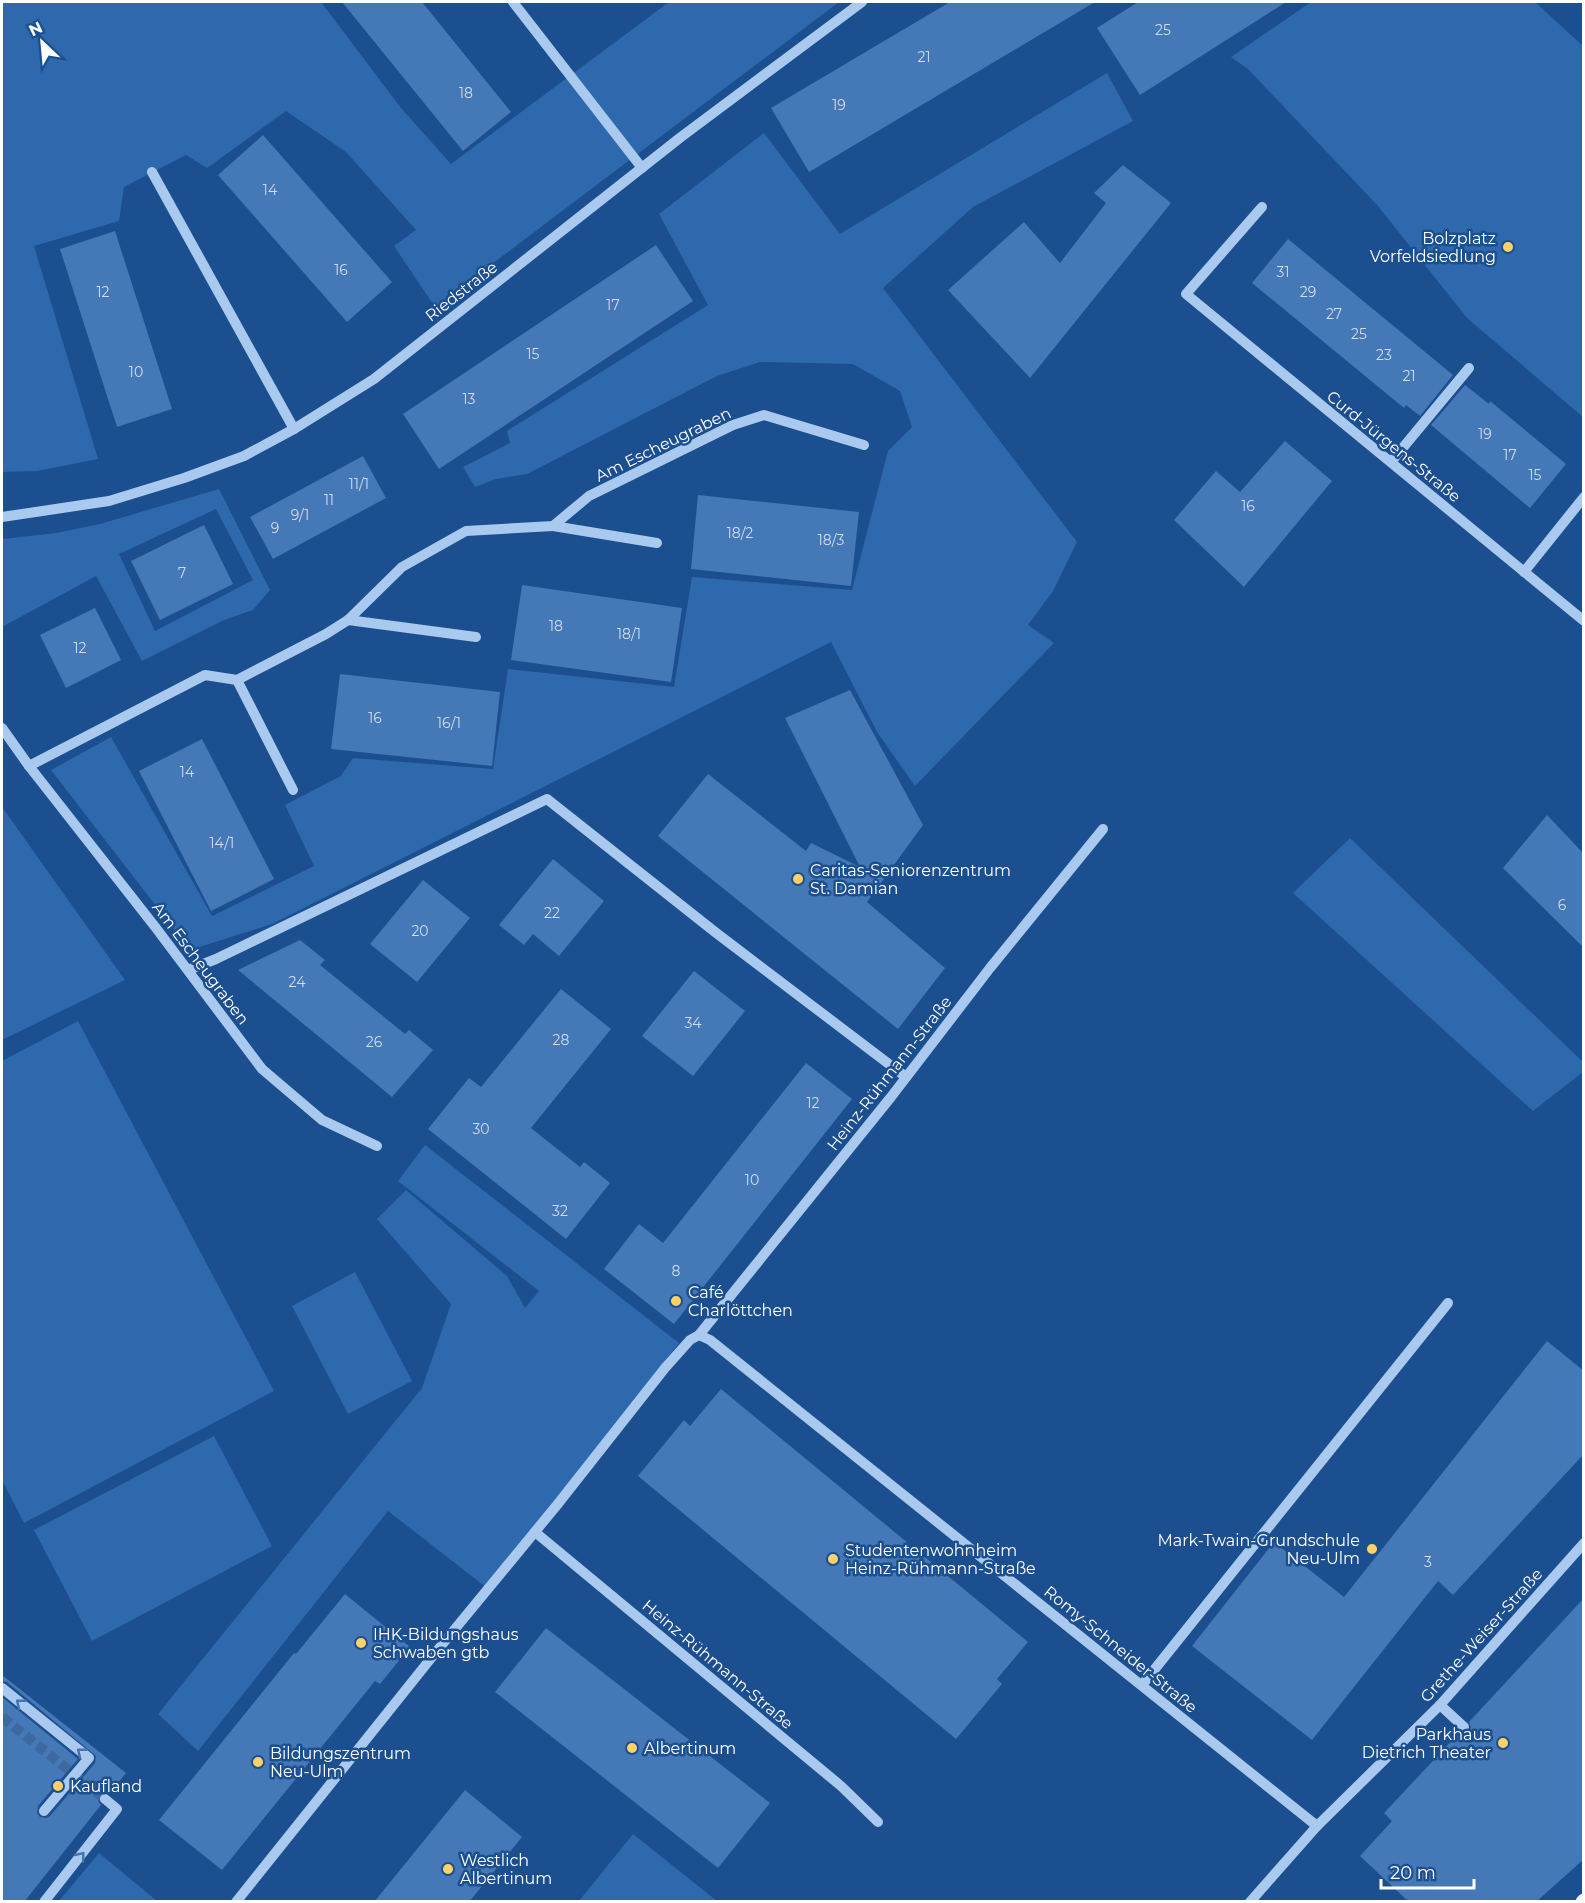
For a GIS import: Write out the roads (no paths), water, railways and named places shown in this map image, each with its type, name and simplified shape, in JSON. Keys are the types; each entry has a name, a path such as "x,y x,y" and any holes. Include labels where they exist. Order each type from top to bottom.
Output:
{"street":[{"path":"513,2 642,168"},
{"name":"Riedstraße","path":"2,517 109,501 184,478 244,456 294,429 374,379 642,168 862,2"},
{"path":"152,172 294,429"},
{"name":"Curd-Jürgens-Straße","path":"1262,207 1186,294 1584,621"},
{"path":"1390,462 1469,368"},
{"name":"Am Escheugraben","path":"553,526 589,496 733,425 764,415 864,445"},
{"path":"1524,572 1584,497"},
{"path":"29,766 205,675 237,680 326,634 348,620 402,567 466,531 553,526 657,543"},
{"path":"348,620 476,637"},
{"path":"237,680 293,790"},
{"name":"Am Escheugraben","path":"2,728 262,1069 322,1120 377,1146"},
{"path":"188,970 248,944 547,799 715,932 906,1077"},
{"name":"Heinz-Rühmann-Straße","path":"699,1335 1103,829"},
{"path":"1142,1685 1448,1303"},
{"path":"236,1902 679,1351 699,1335"},
{"name":"Romy-Schneider-Straße","path":"699,1335 710,1340 1317,1826"},
{"name":"Heinz-Rühmann-Straße","path":"535,1532 841,1786 878,1822"},
{"name":"Grethe-Weiser-Straße","path":"1250,1902 1317,1826 1440,1705 1584,1543"},
{"path":"2,1688 89,1758 44,1811"},
{"path":"1440,1705 1464,1727"},
{"path":"44,1902 117,1809 105,1800"}],"tunnel":[{"path":"2,1717 105,1799"}],"place":[{"name":"Bolzplatz Vorfeldsiedlung","path":"1508,247"},
{"name":"Caritas-Seniorenzentrum St. Damian","path":"798,879"},
{"name":"Café Charlöttchen","path":"676,1301"},
{"name":"Mark-Twain-Grundschule Neu-Ulm","path":"1372,1549"},
{"name":"Studentenwohnheim Heinz-Rühmann-Straße","path":"833,1559"},
{"name":"IHK-Bildungshaus Schwaben gtb","path":"361,1643"},
{"name":"Parkhaus Dietrich Theater","path":"1503,1743"},
{"name":"Albertinum","path":"632,1748"},
{"name":"Bildungszentrum Neu-Ulm","path":"258,1762"},
{"name":"Kaufland","path":"58,1786"},
{"name":"Westlich Albertinum","path":"448,1869"}]}
